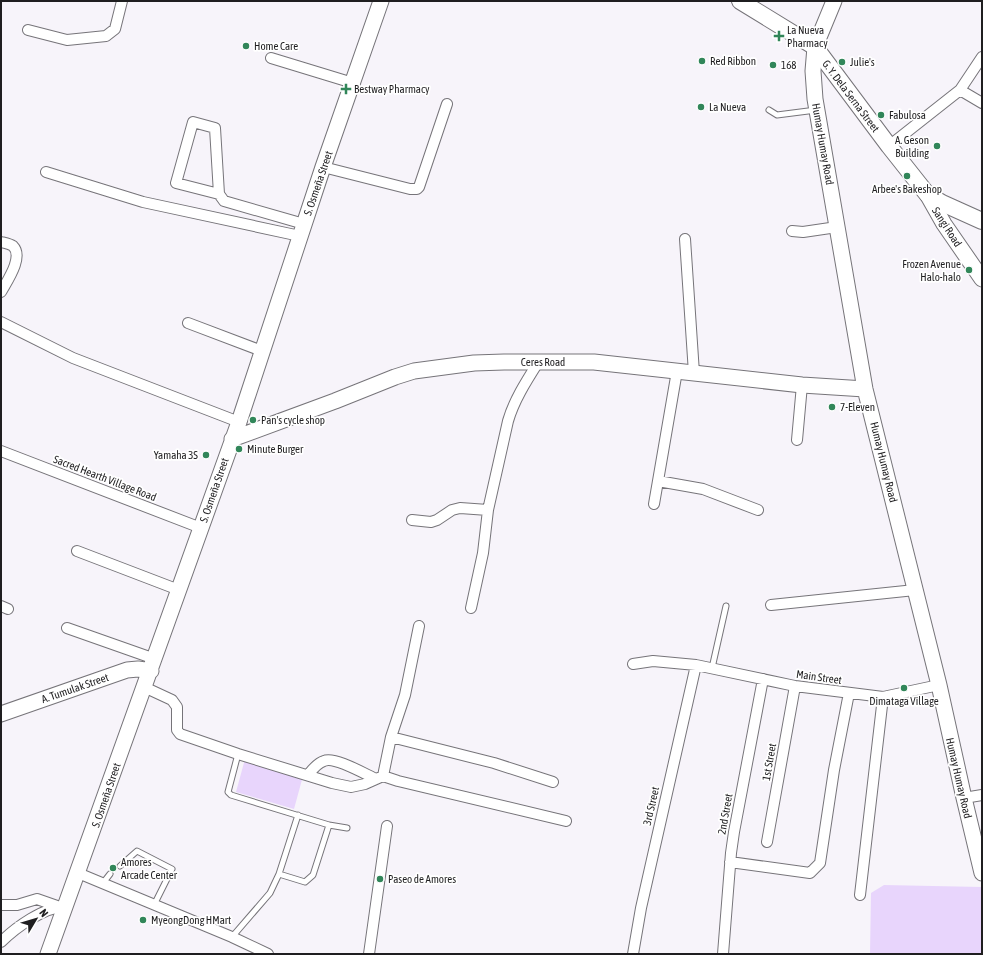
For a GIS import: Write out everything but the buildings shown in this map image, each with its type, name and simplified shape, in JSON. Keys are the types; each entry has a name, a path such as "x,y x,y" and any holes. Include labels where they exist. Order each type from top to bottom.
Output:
{"main road":[{"name":"G. Y. Dela Serna Street","path":"740,1 815,47 927,194 942,204 982,221"}],"street":[{"path":"28,30 67,40 106,36 115,29 122,1"},
{"path":"815,47 834,1"},
{"name":"S. Osmeña Street","path":"48,954 61,906 78,873 239,422 379,2"},
{"name":"Humay Humay Road","path":"815,47 814,88 817,110 865,389 939,685 964,798 979,851 982,873"},
{"path":"889,146 960,90 982,57"},
{"path":"271,58 353,83"},
{"path":"960,90 982,104"},
{"path":"323,167 410,189 418,189 447,104"},
{"path":"219,194 176,183 194,122 215,128 219,194 224,201 302,230"},
{"path":"46,172 143,202 302,230"},
{"name":"Sangi Road","path":"927,194 944,224 980,273"},
{"path":"792,231 803,232 837,227"},
{"path":"685,239 694,373"},
{"path":"1,242 12,245 17,251 17,260 1,292"},
{"path":"1,322 73,358 239,422"},
{"path":"188,323 262,351"},
{"path":"471,608 483,553 488,510 511,411 539,361"},
{"name":"Ceres Road","path":"232,439 414,371 474,363 539,361 594,362 802,385 865,389"},
{"path":"654,504 677,371"},
{"path":"797,440 802,385"},
{"name":"Sacred Hearth Village Road","path":"1,451 201,528"},
{"path":"658,481 703,489 758,510"},
{"path":"412,520 431,522 437,520 452,510 460,508 488,510"},
{"path":"77,551 179,590"},
{"path":"771,605 915,590"},
{"path":"144,687 172,700 177,707 177,730 180,734 238,754 332,783 351,786 365,784 380,777 405,695 419,626"},
{"path":"67,628 153,665"},
{"name":"Main Street","path":"633,664 654,660 696,665 795,686 822,688 883,697 939,685"},
{"name":"A. Tumulak Street","path":"1,714 128,670 153,665"},
{"name":"3rd Street","path":"633,954 641,908 696,665"},
{"name":"2nd Street","path":"723,954 730,862 734,832 763,679"},
{"name":"1st Street","path":"768,842 795,686"},
{"path":"730,862 810,873 820,863 832,777 849,693"},
{"path":"860,895 883,697"},
{"path":"391,737 494,763 553,782"},
{"path":"308,775 316,765 325,760 334,760 380,777 566,821"},
{"path":"964,798 982,795"},
{"path":"369,954 387,826"},
{"path":"78,873 232,937 268,954"},
{"path":"1,905 17,904 37,899 61,906"},
{"path":"1,942 10,932 26,921 61,906"}],"lane":[{"path":"769,110 777,115 817,110"},
{"path":"712,668 726,606"},
{"path":"238,754 228,792 231,795 329,825 347,828"},
{"path":"232,937 267,898 279,874 298,815"},
{"path":"279,874 305,882 307,881 313,875 329,825"},
{"path":"120,866 137,851 172,868 154,905"},
{"path":"103,883 110,874"}],"shaded area":[{"path":"245,759 303,776 294,809 236,792"},
{"path":"884,885 982,887 982,954 870,954 871,893"}],"place":[{"name":"La Nueva Pharmacy","path":"779,36"},
{"name":"Home Care","path":"246,46"},
{"name":"Red Ribbon","path":"702,61"},
{"name":"Julie's","path":"842,62"},
{"name":"168","path":"773,65"},
{"name":"Bestway Pharmacy","path":"346,89"},
{"name":"La Nueva","path":"701,107"},
{"name":"Fabulosa","path":"881,115"},
{"name":"A. Geson Building","path":"937,146"},
{"name":"Arbee's Bakeshop","path":"907,176"},
{"name":"Frozen Avenue Halo-halo","path":"969,270"},
{"name":"7-Eleven","path":"832,407"},
{"name":"Pan's cycle shop","path":"253,420"},
{"name":"Minute Burger","path":"239,449"},
{"name":"Yamaha 3S","path":"206,455"},
{"name":"Dimataga Village","path":"904,688"},
{"name":"Amores Arcade Center","path":"113,868"},
{"name":"Paseo de Amores","path":"380,879"},
{"name":"MyeongDong HMart","path":"143,920"}]}
